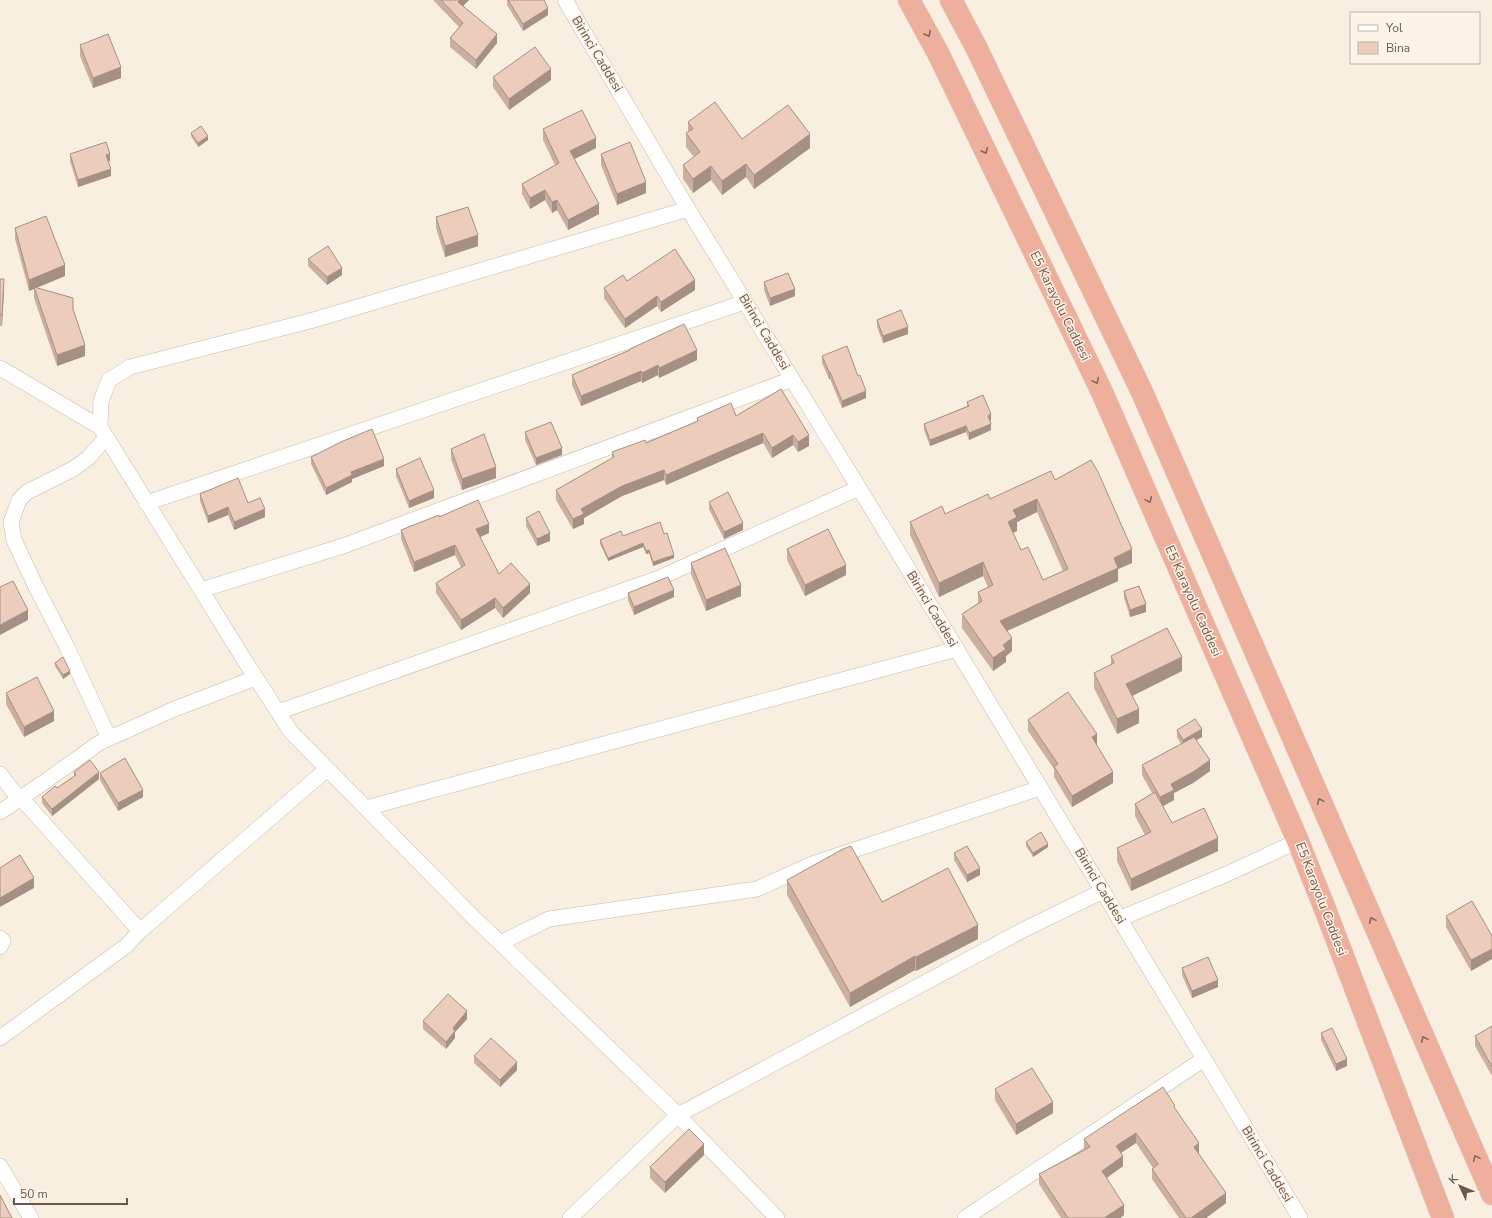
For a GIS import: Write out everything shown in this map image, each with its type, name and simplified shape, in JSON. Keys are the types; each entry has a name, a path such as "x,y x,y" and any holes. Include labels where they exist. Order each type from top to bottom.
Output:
{"highway":[{"name":"E5 Karayolu Caddesi","path":"909,0 938,53 1102,392 1298,841 1443,1218"},
{"path":"951,0 976,47 1142,392 1492,1194"}],"street":[{"name":"Birinci Caddesi","path":"565,0 688,209 957,649 1300,1218"},
{"path":"109,738 66,645 14,540 11,522 19,500 27,492 73,469 88,458 103,433 101,401 110,380 130,367 310,321 688,209"},
{"path":"146,502 745,302"},
{"path":"0,368 103,433 255,678 291,732 473,918 678,1115 777,1218"},
{"path":"201,590 343,546 792,379"},
{"path":"278,712 659,578 859,488"},
{"path":"366,808 957,649"},
{"path":"0,812 99,743 172,710 255,678"},
{"path":"2,1031 126,946 140,931 327,769"},
{"path":"0,774 20,799 140,931"},
{"path":"500,943 549,919 757,889 812,864 1040,788"},
{"path":"1119,919 1227,874 1298,841"},
{"path":"570,1218 678,1115 1025,930 1103,891"},
{"path":"0,938 3,941 0,948"},
{"path":"965,1218 1204,1059"},
{"path":"0,1166 31,1218"}],"building":[{"path":"441,0 460,0 458,2 497,34 476,60 450,38 463,23"},
{"path":"508,0 544,0 548,8 523,24"},
{"path":"108,34 121,67 93,78 80,45"},
{"path":"535,47 551,69 509,99 493,77"},
{"path":"715,102 742,139 788,105 810,134 754,175 746,164 722,181 711,166 693,179 683,165 700,152 686,133 693,129 688,122"},
{"path":"582,110 596,138 570,151 599,204 568,220 557,200 552,202 545,190 530,198 522,184 559,163 543,129"},
{"path":"201,126 208,136 198,143 191,133"},
{"path":"106,142 110,154 106,155 111,169 78,180 70,154"},
{"path":"630,142 646,182 617,194 601,154"},
{"path":"468,207 478,235 445,246 436,217"},
{"path":"46,216 65,265 29,280 15,228"},
{"path":"328,246 342,268 327,277 308,259"},
{"path":"675,249 695,280 661,302 657,296 625,319 604,288 623,275 627,281"},
{"path":"788,273 795,289 770,298 764,282"},
{"path":"0,279 4,279 2,315 0,315"},
{"path":"34,287 73,298 73,309 85,345 57,355"},
{"path":"901,310 908,327 883,336 877,320"},
{"path":"684,324 697,350 659,368 658,365 642,373 641,371 581,396 572,375 630,350"},
{"path":"847,346 858,376 860,375 866,391 842,401 822,356"},
{"path":"781,389 809,435 798,442 793,435 772,448 763,433 666,475 664,470 622,486 581,509 584,514 573,519 556,490 614,457 612,452 645,440 646,443 698,421 697,418 731,403 736,416"},
{"path":"983,395 991,414 988,416 991,424 969,433 966,426 930,440 924,424 969,406 967,402"},
{"path":"551,422 562,448 536,458 525,432"},
{"path":"372,429 384,459 351,472 352,475 326,488 311,457"},
{"path":"484,434 496,467 462,479 451,449"},
{"path":"420,458 434,490 409,501 396,469"},
{"path":"1091,460 1098,472 1132,549 1114,558 1118,568 1000,621 1012,638 1003,645 1006,649 993,658 962,614 982,601 978,592 993,585 983,562 939,583 910,522 942,506 945,514 988,494 990,499 1051,471 1055,480","holes":["1037,499 1068,569 1043,580 1028,547 1021,550 1008,522 1017,517 1013,510"]},
{"path":"238,478 248,503 260,498 265,509 234,522 228,507 208,516 200,494"},
{"path":"728,492 743,523 724,532 709,502"},
{"path":"478,500 489,524 476,529 499,574 511,563 530,584 503,608 495,598 461,620 436,583 465,565 455,545 414,562 401,530 439,515 439,517"},
{"path":"539,511 550,533 537,539 526,518"},
{"path":"660,522 664,534 667,533 674,555 653,562 649,550 646,551 643,543 608,558 600,540 621,531 623,536"},
{"path":"828,529 846,565 805,585 787,549"},
{"path":"725,548 741,585 706,600 691,563"},
{"path":"668,577 674,590 634,607 628,593"},
{"path":"13,581 28,610 0,625 0,587"},
{"path":"1139,586 1146,604 1130,610 1124,591"},
{"path":"1167,628 1182,657 1126,684 1139,709 1117,719 1094,673 1114,663 1111,656"},
{"path":"63,657 70,671 63,675 55,663"},
{"path":"37,677 54,711 24,727 6,693"},
{"path":"1068,692 1097,734 1092,737 1113,772 1072,796 1054,766 1058,764 1028,720"},
{"path":"1195,719 1202,729 1183,740 1177,730"},
{"path":"1194,737 1210,760 1193,772 1171,784 1174,790 1160,797 1142,765"},
{"path":"125,758 143,790 118,803 100,773"},
{"path":"90,760 99,772 52,809 42,797 55,786 57,788 76,775 74,772"},
{"path":"1155,792 1172,823 1204,808 1218,838 1131,879 1117,848 1151,832 1135,804"},
{"path":"1041,832 1048,844 1033,853 1026,842"},
{"path":"851,846 882,902 948,868 978,925 916,957 915,956 850,993 787,880"},
{"path":"967,846 980,868 967,875 954,853"},
{"path":"20,855 34,878 0,898 0,868"},
{"path":"1472,901 1492,936 1492,949 1471,960 1446,916"},
{"path":"1208,957 1218,980 1192,991 1182,968"},
{"path":"448,994 467,1011 453,1028 455,1031 446,1042 423,1021"},
{"path":"1492,1026 1492,1067 1475,1036"},
{"path":"1332,1028 1347,1059 1336,1064 1321,1033"},
{"path":"491,1038 517,1062 500,1080 474,1056"},
{"path":"1032,1068 1053,1102 1016,1124 995,1089"},
{"path":"1163,1087 1175,1106 1174,1107 1199,1143 1194,1147 1226,1193 1191,1218 1186,1218 1152,1169 1158,1164 1136,1133 1116,1146 1123,1156 1102,1171 1124,1205 1104,1218 1068,1218 1039,1174 1090,1147 1084,1139"},
{"path":"689,1129 704,1144 665,1182 650,1167"},
{"path":"0,1195 12,1218 0,1218"}]}
